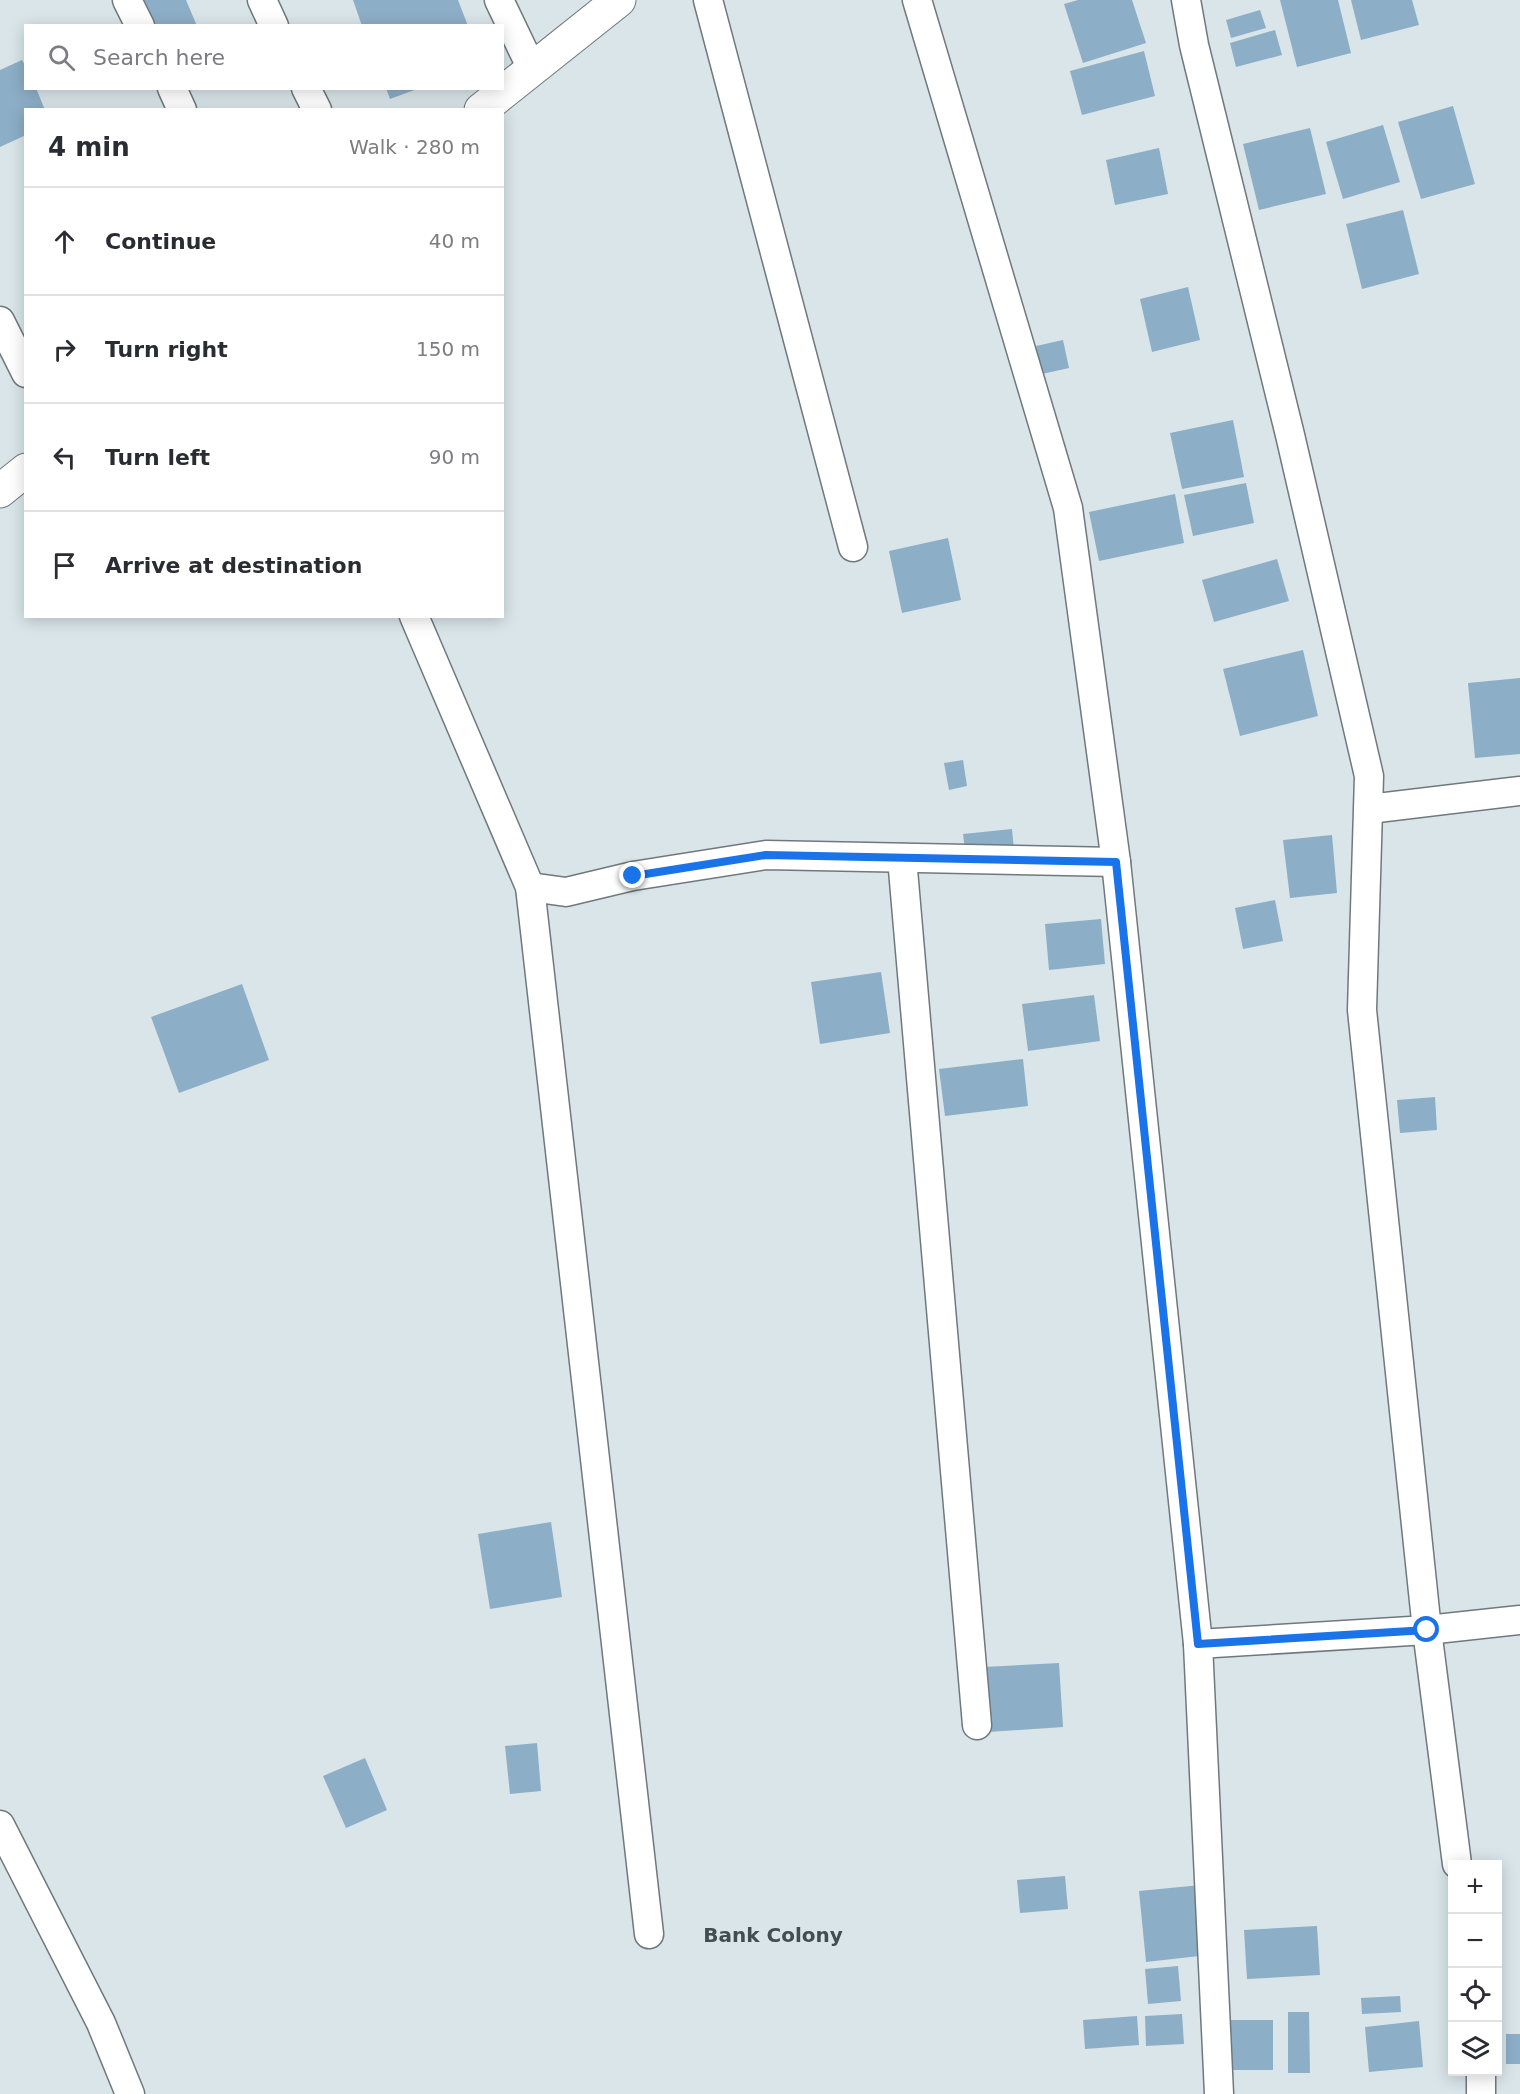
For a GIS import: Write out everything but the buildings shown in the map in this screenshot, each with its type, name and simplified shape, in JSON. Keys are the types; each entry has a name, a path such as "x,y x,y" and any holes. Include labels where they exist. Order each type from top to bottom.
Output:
{"street":[{"path":"127,0 139,24"},
{"path":"262,0 273,24"},
{"path":"499,0 532,69"},
{"path":"483,108 620,0"},
{"path":"708,0 853,547"},
{"path":"917,0 1068,508 1116,862 1198,1644 1218,2094"},
{"path":"1186,0 1194,45 1290,435 1369,776 1362,1010 1427,1630 1456,1860"},
{"path":"173,90 181,108"},
{"path":"307,90 316,108"},
{"path":"0,321 24,369"},
{"path":"0,491 24,472"},
{"path":"415,618 530,887 649,1934"},
{"path":"1369,809 1520,791"},
{"path":"530,887 566,892 633,876 766,855 1116,862"},
{"path":"902,858 977,1725"},
{"path":"1198,1644 1427,1630 1520,1620"},
{"path":"0,1825 101,2023 130,2094"},
{"path":"1481,2076 1482,2094"}],"district":[{"name":"Bank Colony","path":"773,1935"}],"route":[{"path":"633,876 766,855 1116,862 1198,1644 1427,1630"}]}
